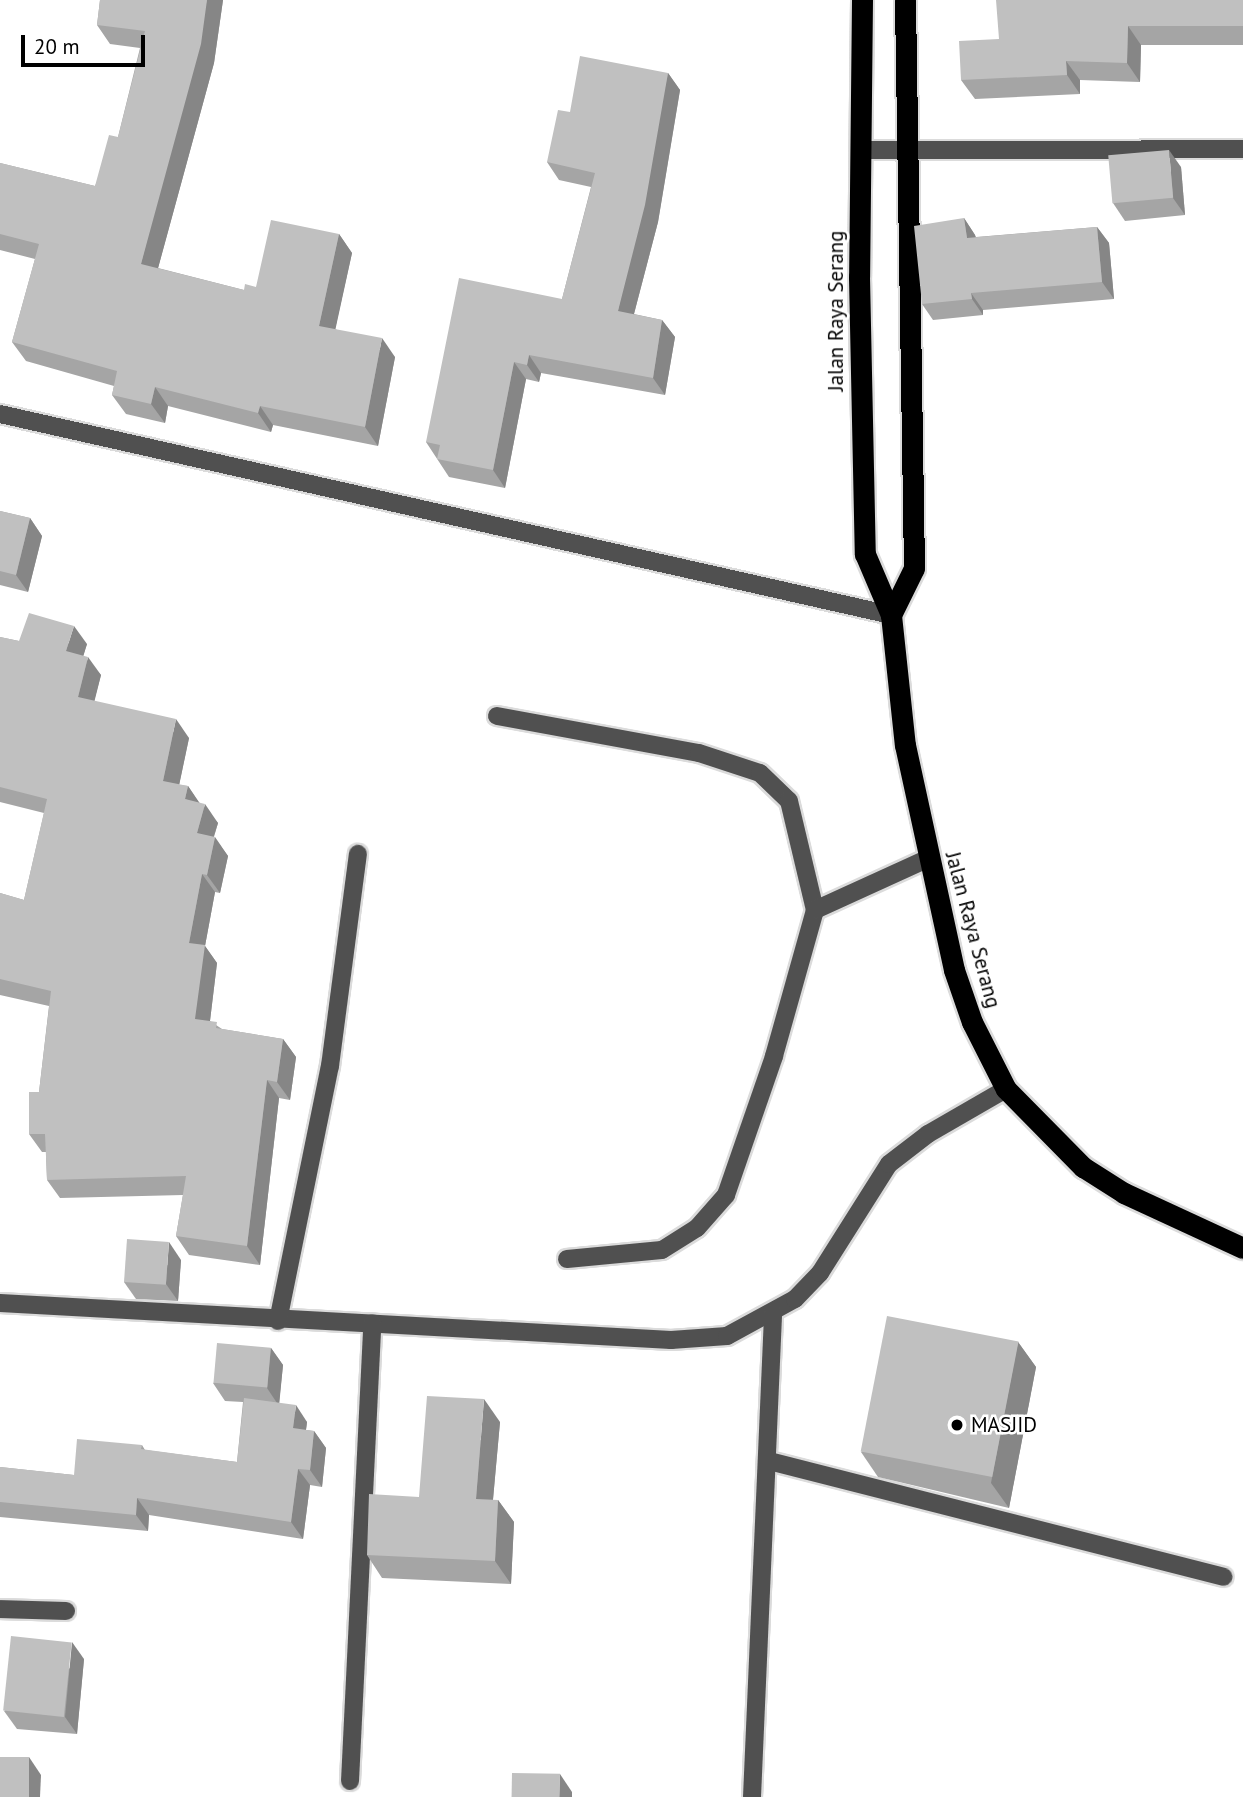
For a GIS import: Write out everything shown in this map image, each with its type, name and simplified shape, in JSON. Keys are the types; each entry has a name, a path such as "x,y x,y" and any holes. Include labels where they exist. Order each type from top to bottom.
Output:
{"highway":[{"name":"Jalan Raya Serang","path":"862,0 865,554 891,615 905,745 927,859 972,1022 1006,1089 1083,1167 1124,1193 1243,1248"},
{"path":"891,615 914,568 905,149 905,0"}],"street":[{"path":"861,150 1243,149"},
{"path":"0,414 891,615"},
{"path":"497,716 699,753 760,773 789,801 815,910 774,1056 726,1195 697,1228 662,1250 567,1259"},
{"path":"278,1321 330,1066 358,854"},
{"path":"815,910 927,859"},
{"path":"0,1303 278,1321 671,1340 727,1336 773,1313 795,1298 820,1273 889,1164 928,1134 1006,1089"},
{"path":"752,1797 769,1461 773,1313"},
{"path":"350,1781 372,1324"},
{"path":"769,1461 1223,1577"},
{"path":"0,1609 66,1611"}],"building":[{"path":"100,0 207,0 201,44 141,264 244,290 245,284 256,287 271,220 339,234 319,326 382,338 365,427 260,406 258,413 155,387 151,404 112,395 117,371 12,342 39,244 0,234 0,163 95,186 109,135 118,137 145,31 97,25"},
{"path":"996,0 1243,0 1243,26 1128,26 1127,63 1066,61 1067,75 961,80 959,41 999,39"},
{"path":"580,56 668,73 645,205 618,311 662,320 653,378 529,355 527,365 514,362 493,470 437,459 440,445 426,442 459,278 562,299 595,173 547,162 558,110 570,112"},
{"path":"1169,150 1173,198 1112,203 1108,155"},
{"path":"964,218 967,238 1097,227 1102,282 971,293 972,299 922,304 914,226"},
{"path":"0,511 30,518 16,575 0,571"},
{"path":"29,613 74,626 66,651 88,657 78,697 176,719 163,781 188,786 185,799 205,804 197,833 215,837 207,875 202,874 189,943 205,945 195,1019 217,1022 216,1028 283,1039 277,1082 267,1080 247,1246 176,1236 186,1176 47,1180 45,1134 29,1134 29,1092 39,1092 51,991 0,979 0,893 24,900 47,799 0,787 0,637 19,641"},
{"path":"127,1239 169,1242 166,1285 124,1282"},
{"name":"MASJID","path":"887,1316 1019,1342 992,1477 861,1451"},
{"path":"217,1343 271,1348 267,1388 214,1383"},
{"path":"427,1396 484,1399 476,1499 498,1500 495,1561 367,1555 369,1494 419,1497"},
{"path":"244,1398 296,1405 293,1428 314,1431 310,1470 298,1469 291,1522 137,1498 136,1515 0,1502 0,1467 74,1475 77,1439 142,1445 141,1449 237,1462"},
{"path":"11,1636 72,1642 64,1717 3,1711"},
{"path":"0,1757 29,1757 29,1797 0,1797"},
{"path":"512,1773 560,1774 560,1797 512,1797"}],"place":[{"name":"MASJID","path":"957,1425"}]}
